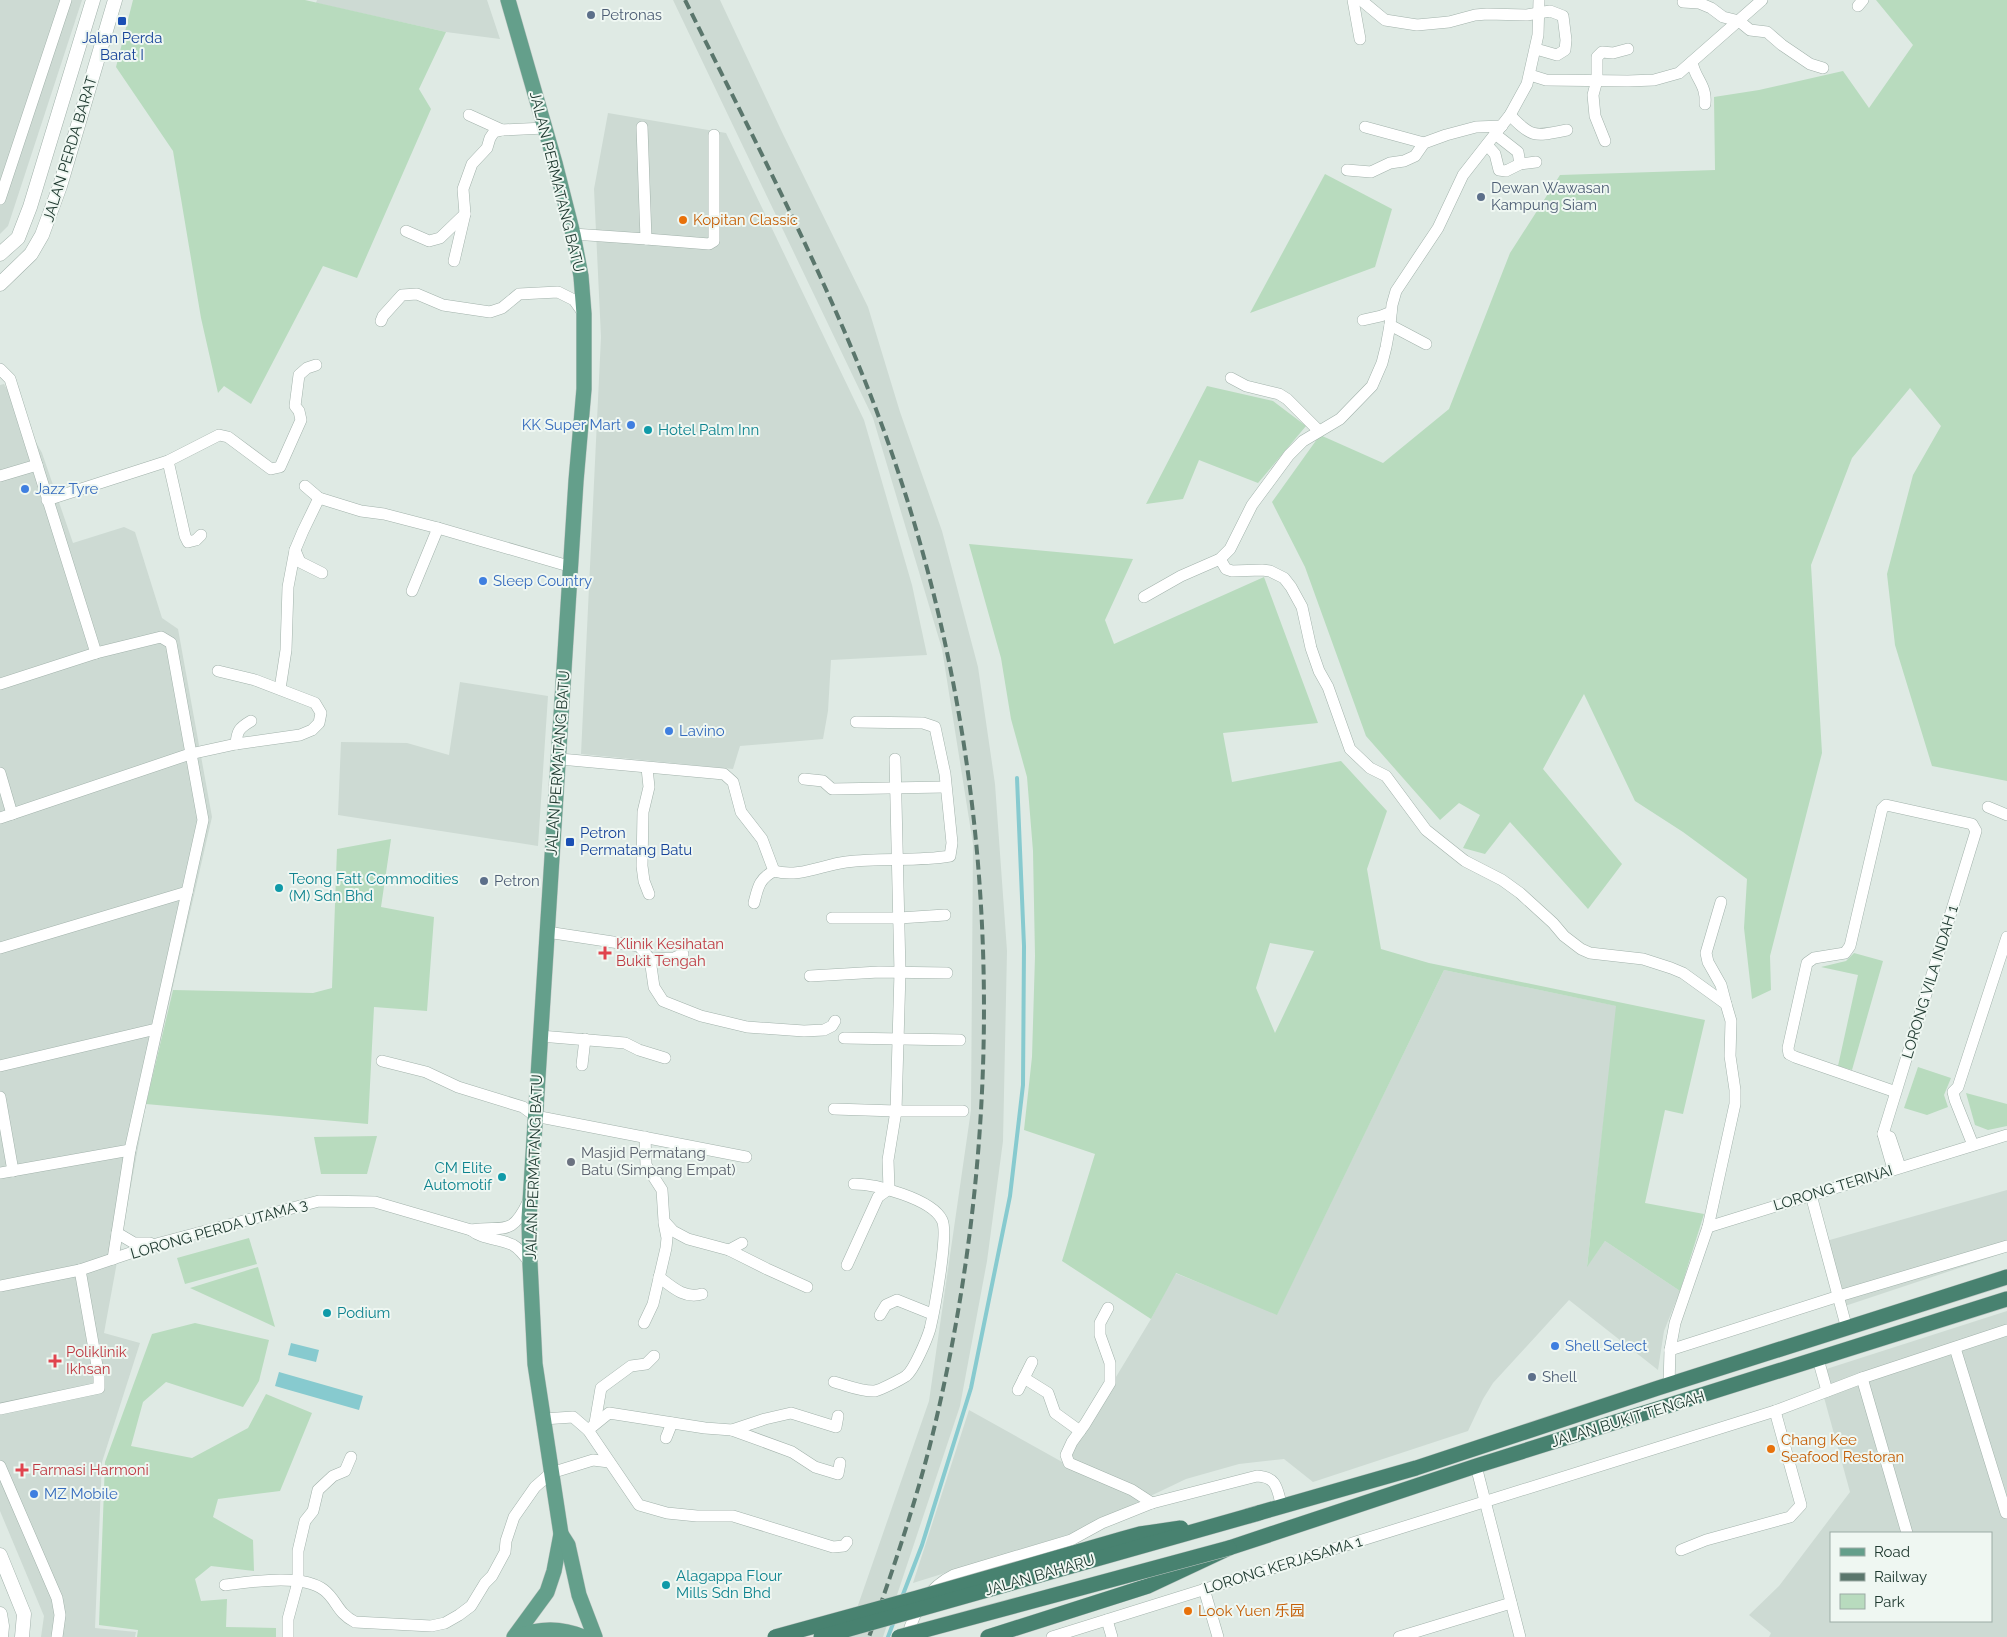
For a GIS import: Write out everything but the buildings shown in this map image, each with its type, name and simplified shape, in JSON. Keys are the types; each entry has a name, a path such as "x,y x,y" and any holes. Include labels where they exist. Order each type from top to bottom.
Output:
{"highway":[{"name":"JALAN BUKIT TENGAH","path":"1259,1513 1416,1468 2007,1277"},
{"name":"JALAN BUKIT TENGAH","path":"1250,1541 1476,1466 2007,1299"},
{"name":"JALAN BAHARU","path":"821,1637 1259,1513"},
{"path":"775,1637 1131,1536 1259,1513"},
{"name":"JALAN BAHARU","path":"899,1637 1250,1541"},
{"path":"988,1637 1148,1586 1229,1548"}],"main road":[{"name":"JALAN PERMATANG BATU","path":"508,0 573,234 581,276 584,314 584,389 576,481 560,760 530,1197 530,1263 534,1346 542,1419 561,1534 554,1571 547,1592 516,1637"},
{"name":"JALAN PERMATANG BATU","path":"561,1534 568,1545 579,1595 595,1637"},
{"path":"516,1637 550,1630 583,1637"}],"street":[{"path":"0,199 66,0"},
{"name":"JALAN PERDA BARAT","path":"0,254 18,238 30,207 93,0"},
{"name":"JALAN PERDA BARAT","path":"0,284 31,254 42,235 65,170 115,0"},
{"path":"1353,0 1360,39"},
{"path":"1361,0 1385,20 1417,25 1449,22 1475,15 1539,14 1550,11 1563,16 1566,40 1565,50 1557,55 1536,49"},
{"path":"1144,596 1181,576 1220,559 1230,548 1252,506 1280,466 1304,442 1340,419 1372,386 1382,363 1396,291 1438,228 1463,175 1510,115 1527,84 1536,49 1539,0"},
{"path":"1530,75 1546,80 1654,80 1678,73 1762,0"},
{"path":"1683,2 1699,3 1711,8 1723,17 1739,21 1750,30 1767,32 1799,57 1810,64 1823,68"},
{"path":"1605,141 1594,116 1593,95 1597,80 1597,57 1602,52 1614,53 1628,49"},
{"path":"1692,62 1694,72 1704,89 1705,104"},
{"path":"469,115 502,130"},
{"path":"1510,115 1530,133 1544,135 1568,130"},
{"path":"1365,126 1424,143"},
{"path":"642,127 646,239"},
{"path":"454,261 465,214 463,189 472,164 488,148 490,138 494,132 545,128"},
{"path":"1347,170 1371,172 1390,163 1404,161 1415,156 1424,143 1466,128 1498,130 1518,152 1520,164"},
{"path":"573,234 710,244 714,241 714,135"},
{"path":"1487,146 1495,154 1499,170 1506,171 1520,164 1536,162"},
{"path":"30,207 49,215"},
{"path":"406,231 429,241 440,238 465,214"},
{"path":"381,321 383,316 402,295 418,294 443,305 490,312 502,308 519,294 558,292 574,300 584,314"},
{"path":"1363,320 1391,312"},
{"path":"1390,325 1426,344"},
{"path":"47,500 168,461 219,435 228,437 271,469 280,467 300,420 299,410 295,406 299,375 307,368 316,365"},
{"path":"0,369 10,379 96,653"},
{"path":"1231,378 1246,386 1279,394 1287,399 1319,431"},
{"path":"168,461 185,536 188,542 196,540 201,535"},
{"path":"0,476 36,465"},
{"path":"305,486 320,498 360,511 384,514 438,528 572,566"},
{"path":"280,689 286,650 288,587 295,550 320,498"},
{"path":"412,591 438,528"},
{"path":"295,550 300,562 322,573"},
{"path":"1220,559 1226,569 1232,572 1270,571 1284,578 1291,586 1302,607 1310,648 1328,687 1350,749 1370,768 1386,776 1426,830 1466,861 1502,880 1520,893 1553,923 1564,936 1581,949 1590,953 1643,960 1671,968 1683,973 1726,1004"},
{"path":"0,684 96,653 161,638 171,643 203,820 130,1150 113,1259"},
{"path":"0,818 190,754 236,744 300,735 312,730 319,724 321,713 315,703 255,680 218,671"},
{"path":"236,744 236,733 241,727 251,721"},
{"path":"560,760 724,774 733,782 741,812 762,839 774,870 785,874 825,868 846,862 931,860 950,856 952,843 945,774 935,727 923,723 856,722"},
{"path":"889,1189 888,1160 896,1111 900,972 895,759"},
{"path":"647,768 649,787 643,812 642,866 644,881 649,894"},
{"path":"0,773 12,814"},
{"path":"804,779 823,781 832,789 945,787"},
{"name":"LORONG VILA INDAH 1","path":"1896,1092 1789,1054 1788,1048 1806,962 1814,958 1845,952 1850,946 1882,809 1886,805 1972,824 1976,831 1896,1092 1883,1134 1897,1168"},
{"path":"1988,807 2007,815"},
{"path":"754,903 764,876 774,870"},
{"path":"0,948 187,892"},
{"path":"1669,1385 1670,1350 1675,1323 1708,1227 1730,1132 1735,1097 1730,1056 1731,1020 1721,984 1708,962 1706,953 1721,902"},
{"path":"832,918 899,918 945,915"},
{"path":"547,932 640,946 650,959 654,987 663,1001 701,1016 747,1027 804,1031 824,1030 832,1026 835,1021"},
{"path":"1973,1145 1955,1100 1954,1092 1958,1087 2007,937"},
{"path":"650,959 674,958 683,954"},
{"path":"810,976 900,972 947,973"},
{"path":"0,1066 156,1029"},
{"path":"540,1036 625,1043 639,1050 665,1058"},
{"path":"844,1038 960,1040"},
{"path":"582,1065 585,1039"},
{"path":"382,1061 426,1072 458,1087 523,1107 535,1116 746,1157"},
{"path":"0,1097 4,1137 12,1171"},
{"path":"834,1109 962,1111"},
{"name":"LORONG TERINAI","path":"1708,1227 2007,1135"},
{"path":"644,1323 653,1304 667,1238 662,1190 646,1165 645,1137"},
{"path":"0,1173 130,1150"},
{"path":"834,1382 875,1391 907,1376 930,1329 945,1240 943,1221 934,1209 923,1202 889,1189 854,1184"},
{"path":"847,1265 878,1197 889,1189"},
{"path":"1811,1195 1848,1329"},
{"name":"LORONG PERDA UTAMA 3","path":"471,1230 507,1228 513,1225 524,1211 530,1197"},
{"name":"LORONG PERDA UTAMA 3","path":"0,1286 80,1270 160,1243 319,1201 375,1202 471,1230 480,1236 513,1245 520,1250 530,1263"},
{"path":"664,1221 673,1231 688,1240 729,1250 766,1269 807,1286"},
{"path":"117,1233 134,1243 160,1243"},
{"path":"729,1250 742,1242"},
{"path":"1670,1350 1839,1296 2007,1246"},
{"path":"0,1409 99,1388 99,1377 80,1270"},
{"path":"659,1277 677,1291 692,1297 702,1294"},
{"path":"880,1315 886,1305 896,1300 932,1314"},
{"path":"1108,1308 1100,1323 1100,1335 1110,1363 1110,1382 1072,1442 1066,1455 1069,1463 1132,1490 1152,1503"},
{"name":"LORONG KERJASAMA 1","path":"1052,1637 1775,1412 1862,1378 2007,1330"},
{"path":"1954,1348 2006,1513"},
{"path":"591,1426 601,1388 631,1366 646,1364 654,1356"},
{"path":"1818,1359 1827,1391"},
{"path":"1018,1390 1032,1362"},
{"path":"1024,1378 1048,1393 1055,1413 1080,1431"},
{"path":"1862,1378 1907,1532"},
{"path":"1681,1550 1706,1540 1790,1517 1802,1505 1775,1412"},
{"path":"732,1430 791,1413 836,1427 838,1416"},
{"path":"591,1426 609,1414 732,1430 792,1452 815,1467 838,1474 840,1463"},
{"path":"542,1419 573,1417 591,1426 609,1462 640,1505 666,1513 697,1516 733,1516 833,1547 844,1546 846,1542"},
{"path":"666,1438 672,1423"},
{"path":"288,1637 288,1619 298,1582 298,1551 305,1521 313,1511 318,1490 332,1476 345,1472 351,1457"},
{"path":"225,1586 266,1580 298,1582 319,1586 325,1590 345,1617 355,1622 431,1626 445,1623 471,1606 485,1583 492,1576 505,1552 506,1541 514,1517 535,1487 551,1473 593,1460 609,1462"},
{"path":"0,1466 57,1598 60,1615 57,1637"},
{"path":"1476,1466 1520,1637"},
{"path":"907,1637 910,1625 921,1605 930,1592 942,1581 954,1575 1071,1540 1102,1523 1152,1503 1257,1476 1265,1476 1276,1484 1282,1507"},
{"path":"0,1555 24,1614 22,1637"},
{"path":"1204,1590 1218,1637"},
{"path":"1398,1637 1511,1603"},
{"path":"0,1614 1,1637"},
{"path":"1107,1620 1112,1637"}],"shaded area":[{"path":"0,0 82,0 8,226 0,234"},
{"path":"317,0 487,0 500,39 446,32 316,3"},
{"path":"673,0 720,0 781,130 868,307 900,412 942,531 978,667 995,784 1007,951 1003,1141 987,1261 960,1406 883,1637 847,1637 929,1401 971,1110 973,844 942,649 873,418"},
{"path":"608,113 726,133 864,420 912,585 927,655 831,660 828,711 823,739 740,746 733,769 581,754 601,337 594,189"},
{"path":"4,384 42,453 73,543 124,527 135,532 162,618 178,629 212,817 146,1104 104,1333 140,1343 102,1462 95,1628 136,1632 135,1637 41,1637 44,1616 0,1511 0,385"},
{"path":"460,682 548,696 538,846 338,815 341,742 407,743 449,755"},
{"path":"1444,970 1617,1006 1587,1266 1605,1241 1680,1291 1664,1331 1658,1370 1569,1300 1493,1383 1468,1431 1313,1482 1284,1459 1239,1464 1186,1479 1073,1533 913,1583 969,1410 1064,1463 1151,1319 1175,1273 1277,1314"},
{"path":"2007,1190 2007,1252 1839,1308 1819,1243"},
{"path":"2007,1311 2007,1637 1769,1637 1771,1633 1749,1615 1779,1586 1850,1492 1817,1372"}],"green space":[{"path":"133,0 305,0 446,32 419,89 431,109 357,278 323,266 251,404 224,386 218,393 201,318 173,151 116,67"},
{"path":"1876,0 2007,0 2007,781 1932,766 1895,645 1887,574 1913,475 1941,426 1910,388 1852,458 1811,565 1822,753 1770,956 1771,990 1752,999 1744,928 1747,879 1683,832 1635,801 1584,694 1543,769 1622,864 1588,909 1510,822 1485,854 1463,848 1480,815 1459,803 1440,820 1366,736 1305,567 1272,502 1320,435 1383,463 1449,409 1510,253 1560,175 1715,170 1714,97 1759,90 1843,71 1869,108 1913,45"},
{"path":"1325,174 1392,209 1375,267 1250,313"},
{"path":"1207,386 1273,401 1306,426 1258,483 1199,460 1183,499 1146,504"},
{"path":"969,544 1133,559 1105,620 1114,644 1264,577 1318,723 1223,733 1232,782 1341,761 1387,811 1367,869 1381,949 1429,963 1705,1020 1683,1114 1665,1110 1645,1203 1704,1214 1680,1291 1605,1241 1587,1267 1616,1006 1444,970 1277,1315 1176,1273 1151,1319 1062,1261 1095,1154 1024,1130 1032,1057 1035,956 1033,851 1027,777 1011,719 1001,658","holes":["1270,943 1314,951 1275,1033 1256,988"]},
{"path":"391,839 381,907 434,917 427,1011 374,1007 368,1124 146,1104 173,990 313,993 332,988 337,849"},
{"path":"1854,953 1883,961 1852,1070 1838,1066 1858,975 1821,967 1846,961"},
{"path":"1918,1067 1951,1078 1944,1095 1948,1107 1927,1115 1904,1108"},
{"path":"1966,1093 2007,1104 2007,1126 1988,1130 1975,1125"},
{"path":"377,1136 367,1174 321,1174 314,1137"},
{"path":"249,1238 257,1264 185,1284 177,1258"},
{"path":"258,1267 275,1327 190,1288"},
{"path":"195,1323 269,1340 259,1381 243,1407 166,1382 143,1402 131,1446 192,1458 248,1428 266,1394 312,1413 280,1491 218,1499 213,1517 253,1540 254,1571 211,1566 195,1579 201,1601 227,1599 226,1627 276,1628 276,1637 137,1637 138,1630 99,1625 105,1462 152,1334"}],"water":[{"path":"291,1343 319,1350 316,1362 288,1355"},
{"path":"279,1372 363,1396 359,1410 275,1386"}],"waterway":[{"path":"902,1597 922,1545 971,1388 1010,1196 1023,1085 1024,946 1017,778"},
{"path":"888,1637 894,1621"}],"railway":[{"path":"685,0 812,260 859,366 880,420 920,543 950,668 971,795 982,922 983,1051 976,1179 959,1306 933,1433 904,1536 869,1637"}],"place":[{"name":"Petronas","path":"591,15"},
{"name":"Jalan Perda Barat I","path":"122,21"},
{"name":"Dewan Wawasan Kampung Siam","path":"1481,197"},
{"name":"Kopitan Classic","path":"683,220"},
{"name":"KK Super Mart","path":"631,425"},
{"name":"Hotel Palm Inn","path":"648,430"},
{"name":"Jazz Tyre","path":"25,489"},
{"name":"Sleep Country","path":"483,581"},
{"name":"Lavino","path":"669,731"},
{"name":"Petron Permatang Batu","path":"570,842"},
{"name":"Petron","path":"484,881"},
{"name":"Teong Fatt Commodities (M) Sdn Bhd","path":"279,888"},
{"name":"Klinik Kesihatan Bukit Tengah","path":"605,953"},
{"name":"Masjid Permatang Batu (Simpang Empat)","path":"571,1162"},
{"name":"CM Elite Automotif","path":"502,1177"},
{"name":"Podium","path":"327,1313"},
{"name":"Shell Select","path":"1555,1346"},
{"name":"Poliklinik Ikhsan","path":"55,1361"},
{"name":"Shell","path":"1532,1377"},
{"name":"Chang Kee Seafood Restoran","path":"1771,1449"},
{"name":"Farmasi Harmoni","path":"22,1470"},
{"name":"MZ Mobile","path":"34,1494"},
{"name":"Alagappa Flour Mills Sdn Bhd","path":"666,1585"},
{"name":"Look Yuen 乐园","path":"1188,1611"}]}
